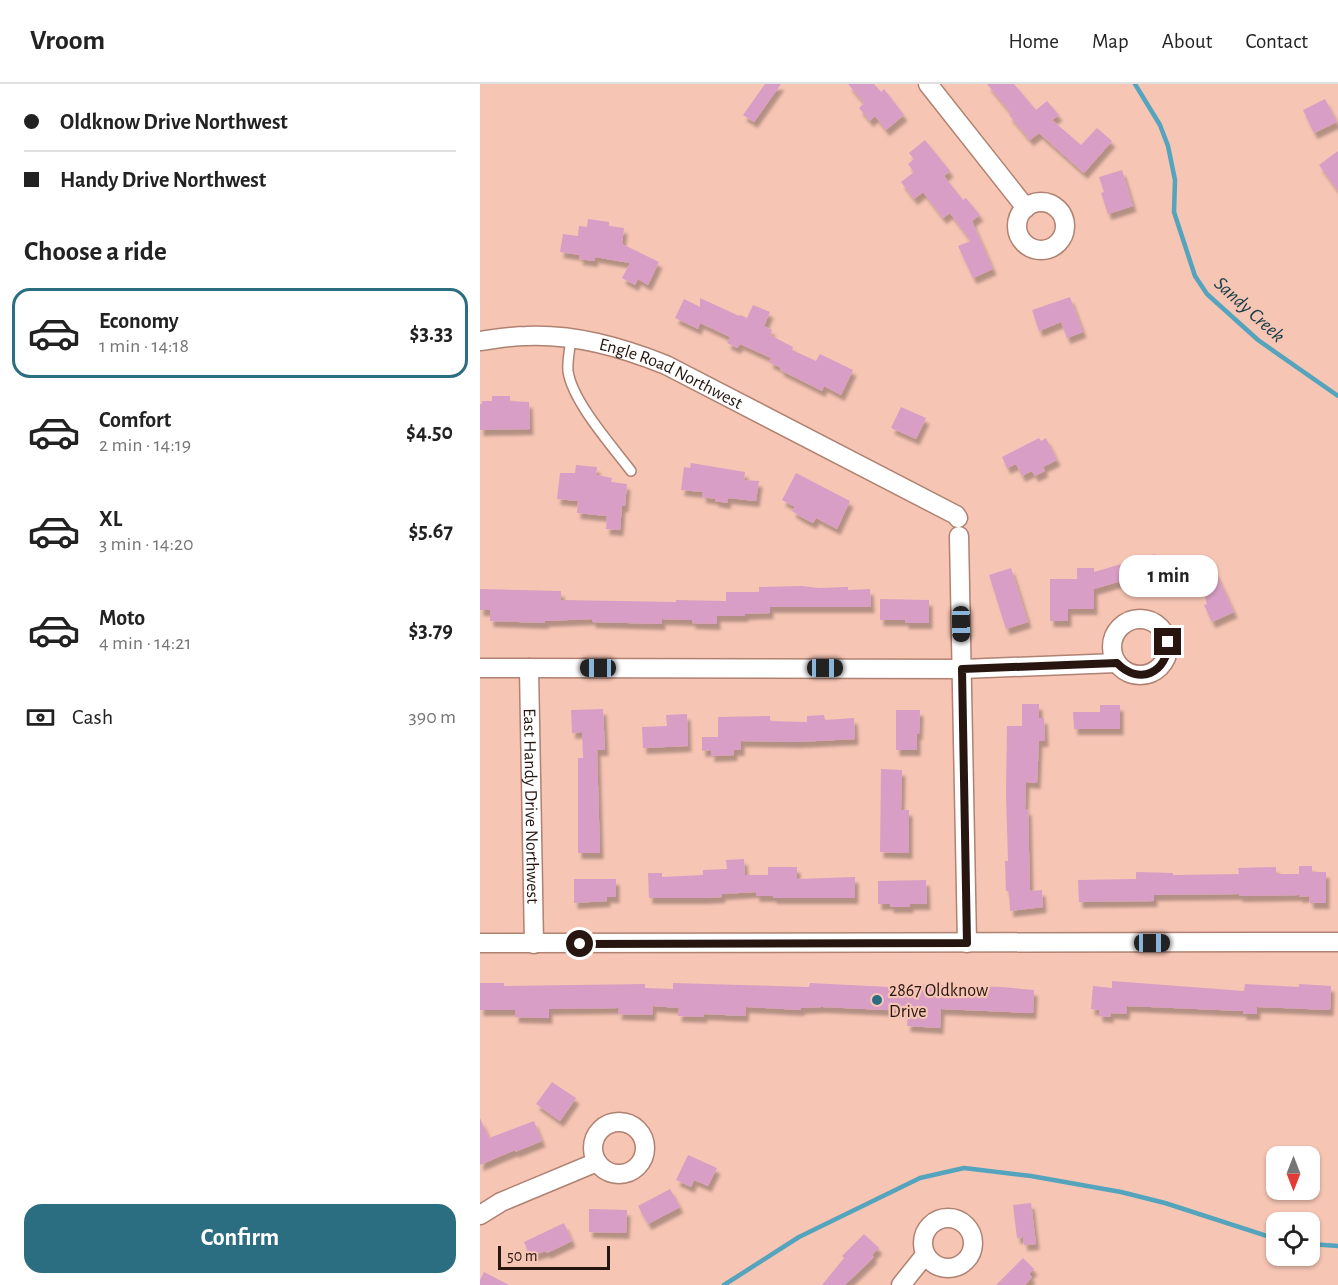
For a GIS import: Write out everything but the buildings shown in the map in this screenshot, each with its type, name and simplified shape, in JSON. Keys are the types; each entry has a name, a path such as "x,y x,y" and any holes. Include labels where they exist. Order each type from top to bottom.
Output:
{"street":[{"path":"928,84 1026,208"},
{"name":"Engle Road Northwest","path":"480,341 526,336 571,338 631,351 666,365 956,515 962,669"},
{"path":"480,668 962,669 1117,663"},
{"name":"East Handy Drive Northwest","path":"530,668 534,944"},
{"path":"962,669 967,943"},
{"path":"480,943 1338,942"},
{"path":"480,1215 501,1202 597,1162"},
{"path":"901,1285 925,1255"}],"lane":[{"path":"571,338 568,372 580,401 587,414 631,471"}],"waterway":[{"name":"Sandy Creek","path":"1135,84 1160,125 1168,146 1175,180 1174,212 1195,276 1207,294 1258,340 1338,396"},
{"path":"724,1285 799,1237 920,1178 964,1168 1031,1176 1121,1192 1165,1203 1266,1236"},
{"path":"1320,1245 1338,1246"}],"place":[{"name":"2867 Oldknow Drive","path":"877,1000"}],"route":[{"path":"580,944 967,943 962,669 1117,663 1132,674 1142,675 1159,668 1165,660 1168,642"}]}
